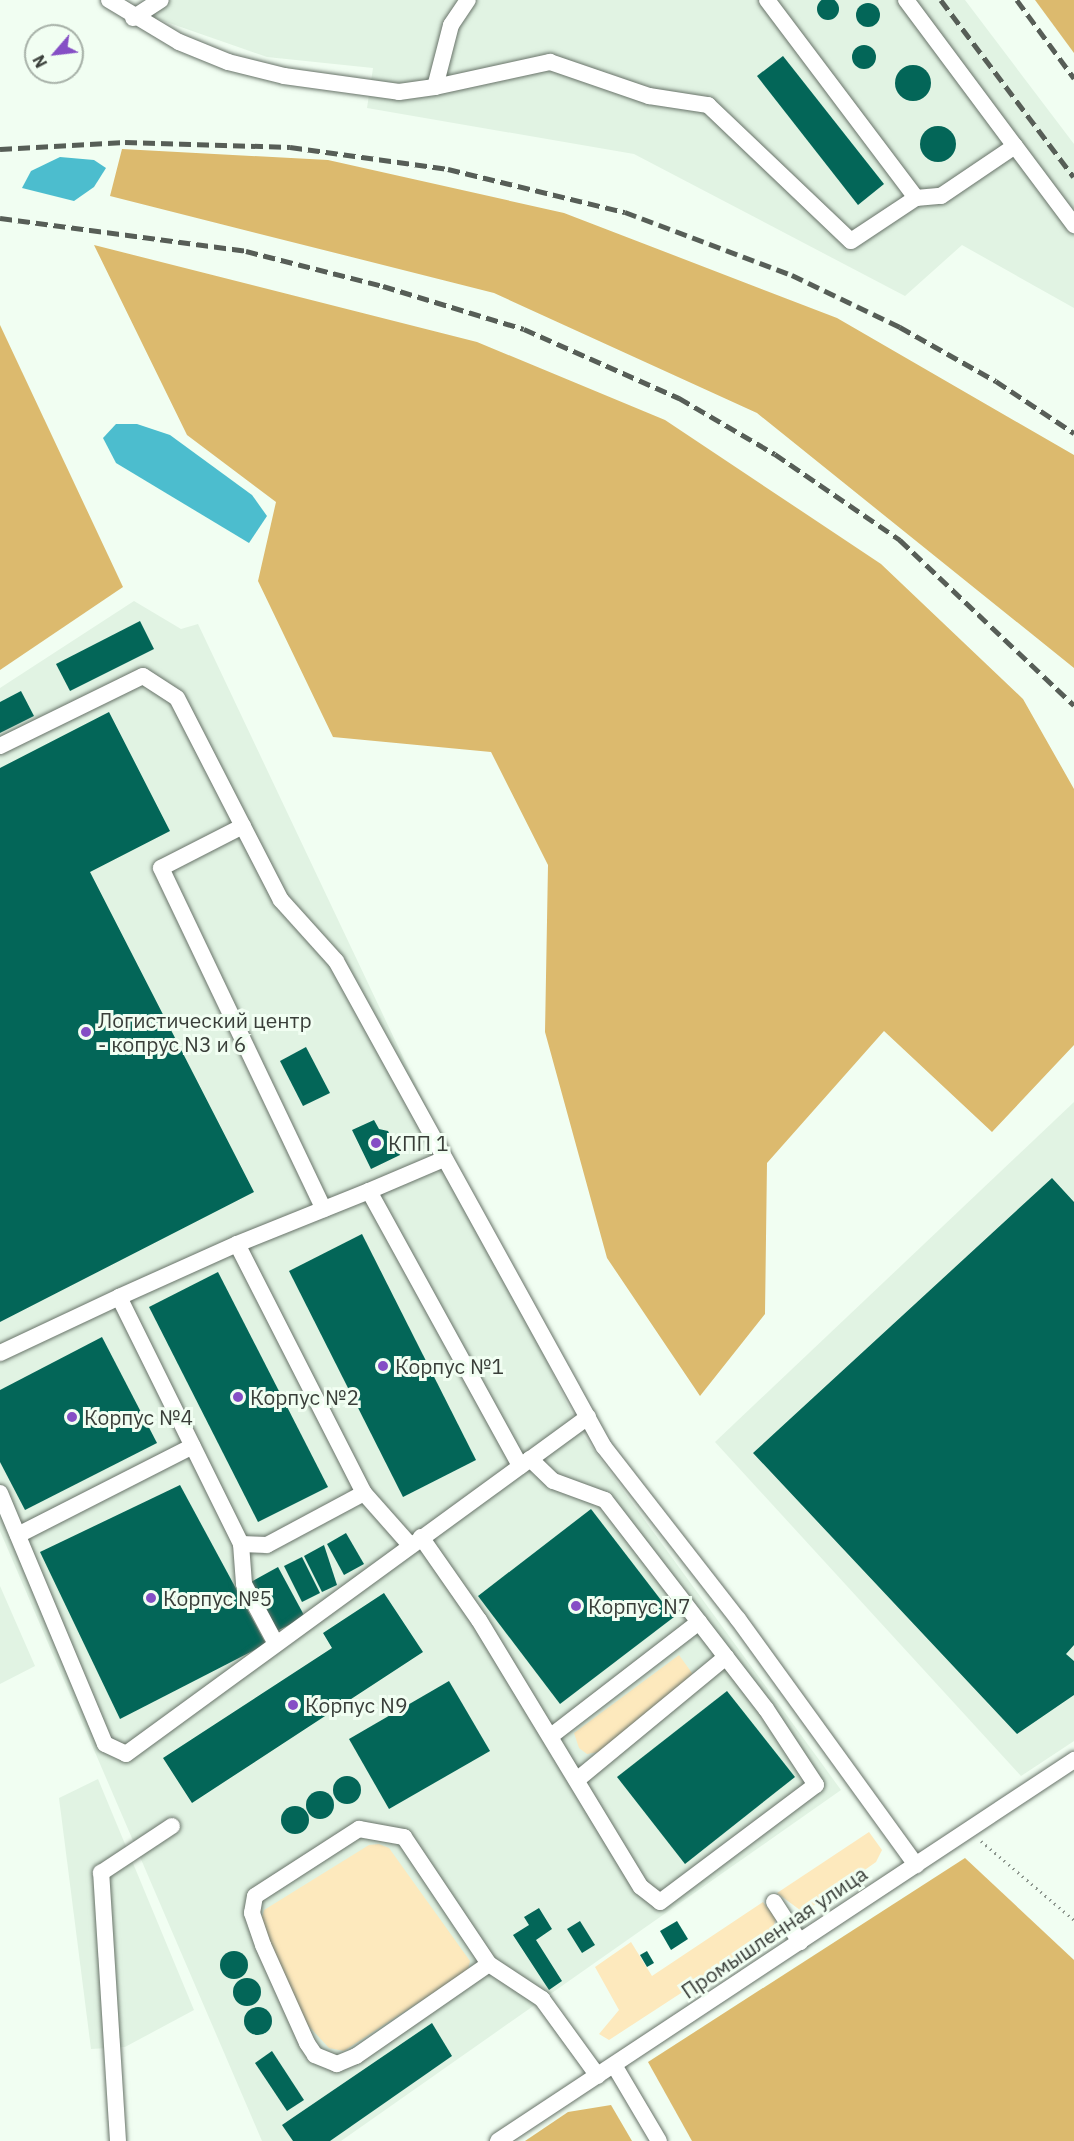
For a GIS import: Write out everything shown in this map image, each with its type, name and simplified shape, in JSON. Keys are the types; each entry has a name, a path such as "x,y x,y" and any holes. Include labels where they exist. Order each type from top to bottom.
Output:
{"street":[{"path":"109,0 133,18 228,62 284,76 399,92 435,87 550,62 650,96 708,105 851,241 916,198 941,196 1015,146"},
{"path":"133,18 161,0"},
{"path":"435,87 452,25 468,0"},
{"path":"767,0 916,198"},
{"path":"906,0 1074,225"},
{"path":"0,747 143,676 177,698 281,900 336,962 604,1447 738,1619 916,1865"},
{"path":"243,826 161,868 324,1209"},
{"path":"0,1353 237,1244 444,1159"},
{"path":"237,1244 364,1493 416,1541 551,1736 641,1887 660,1902 816,1785 726,1657 605,1500 553,1482 525,1463 369,1191"},
{"path":"119,1297 241,1544 244,1584 276,1644"},
{"path":"0,1493 105,1744 126,1754 588,1418"},
{"path":"18,1535 193,1446"},
{"path":"241,1544 267,1545 364,1493"},
{"path":"551,1736 699,1622"},
{"path":"578,1779 726,1657"},
{"name":"Промышленная улица","path":"498,2141 1074,1760"},
{"path":"118,2141 101,1873 172,1826"},
{"path":"489,1964 356,2056 337,2064 315,2055 307,2043 263,1945 252,1913 255,1896 359,1829 387,1832 404,1837 489,1964 542,1999 598,2076"},
{"path":"774,1902 800,1942"},
{"path":"614,2065 658,2141"}],"path":[{"path":"968,1831 1074,1920"}],"shaded area":[{"path":"145,0 965,0 1074,144 1074,308 962,245 905,296 634,154 367,108 373,68 267,57 155,18"},
{"path":"1035,0 1074,0 1074,53"},
{"path":"122,149 328,160 564,213 837,318 1074,455 1074,668 757,413 494,293 110,196"},
{"path":"94,245 477,342 665,420 881,564 1023,699 1074,789 1074,1045 992,1132 884,1031 767,1163 765,1314 700,1396 607,1258 545,1032 548,865 491,752 333,737 258,581 276,502 187,435"},
{"path":"0,325 123,587 0,670"},
{"path":"134,601 181,629 198,624 580,1431 841,1790 341,2141 262,2141 0,1531 0,688"},
{"path":"1074,1102 1074,1741 1021,1776 715,1442"},
{"path":"0,1586 35,1666 0,1684"},
{"path":"679,1655 692,1673 688,1683 599,1752 587,1754 579,1748 574,1733"},
{"path":"98,1779 194,2010 125,2047 91,2049 59,1798"},
{"path":"869,1832 882,1850 876,1862 815,1905 800,1910 777,1893"},
{"path":"379,1844 389,1848 470,1961 468,1970 344,2051 329,2048 305,2022 261,1921 264,1910 369,1845"},
{"path":"965,1858 1074,1960 1074,2141 692,2141 648,2062"},
{"path":"763,1902 776,1919 770,1935 609,2040 599,2034 619,2010 595,1967 631,1942 652,1976"},
{"path":"611,2105 632,2141 525,2141 568,2112"}],"water":[{"path":"60,157 94,160 106,168 94,187 74,201 22,188 31,171"},
{"path":"116,424 137,424 170,435 252,495 267,516 249,543 116,463 103,438"}],"building":[{"path":"828,-2 836,1 839,9 836,17 828,20 820,17 817,9 820,1"},
{"path":"868,3 876,7 880,15 876,23 868,27 860,23 856,15 860,7"},
{"path":"864,45 869,46 875,52 875,62 869,68 864,69 859,68 853,62 852,57 853,52 859,46"},
{"path":"783,56 884,184 858,205 757,76"},
{"path":"913,65 926,70 931,83 926,96 913,101 900,96 895,83 900,70"},
{"path":"938,126 950,132 956,144 950,156 938,162 926,156 920,144 926,132"},
{"path":"140,621 154,649 70,691 56,664"},
{"path":"21,691 34,716 0,733 0,702"},
{"name":"Логистический центр - копрус N3 и 6","path":"109,712 170,831 90,872 254,1192 0,1322 0,768"},
{"path":"306,1047 330,1093 303,1106 280,1061"},
{"name":"КПП 1","path":"374,1120 379,1129 388,1131 400,1155 371,1169 352,1130"},
{"path":"1052,1178 1074,1202 1074,1645 1066,1654 1074,1661 1074,1695 1017,1734 753,1453"},
{"name":"Корпус №1","path":"362,1234 476,1460 403,1497 289,1271"},
{"name":"Корпус №2","path":"218,1272 328,1487 258,1522 149,1307"},
{"name":"Корпус №4","path":"102,1337 157,1443 25,1510 0,1462 0,1390"},
{"name":"Корпус №5","path":"180,1485 266,1644 120,1719 40,1552"},
{"name":"Корпус N7","path":"591,1509 674,1617 560,1704 478,1596"},
{"path":"346,1533 364,1564 344,1575 327,1544"},
{"path":"324,1545 337,1585 322,1592 304,1556"},
{"path":"302,1557 320,1593 302,1602 284,1566"},
{"path":"278,1567 305,1617 277,1631 251,1582"},
{"name":"Корпус N9","path":"384,1593 423,1652 192,1803 163,1758 332,1648 323,1633"},
{"path":"449,1681 490,1751 389,1809 349,1739"},
{"path":"727,1691 795,1777 685,1864 617,1777"},
{"path":"347,1776 357,1780 361,1790 357,1800 347,1804 337,1800 333,1790 337,1780"},
{"path":"320,1791 330,1795 334,1805 330,1815 320,1819 310,1815 306,1805 310,1795"},
{"path":"295,1806 305,1810 309,1820 305,1830 295,1834 285,1830 281,1820 285,1810"},
{"path":"539,1908 552,1929 536,1940 562,1981 549,1990 513,1935 529,1925 524,1917"},
{"path":"580,1921 595,1945 582,1953 567,1929"},
{"path":"677,1921 688,1939 671,1950 660,1931"},
{"path":"234,1951 244,1955 248,1965 244,1975 234,1979 224,1975 220,1965 224,1955"},
{"path":"647,1951 654,1963 647,1967 640,1955"},
{"path":"247,1978 257,1982 261,1992 257,2002 247,2006 237,2002 233,1992 237,1982"},
{"path":"258,2007 268,2011 272,2021 268,2031 258,2035 248,2031 244,2021 248,2011"},
{"path":"432,2023 452,2056 330,2141 293,2141 282,2125"},
{"path":"272,2051 304,2100 287,2111 255,2063"}],"railway":[{"path":"941,0 1074,177"},
{"path":"1017,0 1074,78"},
{"path":"0,149 125,142 290,147 448,169 625,212 792,275 900,327 996,381 1074,433"},
{"path":"0,218 246,251 383,286 524,329 679,398 775,454 900,540 1074,705"}],"place":[{"name":"Логистический центр - копрус N3 и 6","path":"86,1032"},
{"name":"КПП 1","path":"376,1143"},
{"name":"Корпус №1","path":"383,1366"},
{"name":"Корпус №2","path":"238,1397"},
{"name":"Корпус №4","path":"72,1417"},
{"name":"Корпус №5","path":"151,1598"},
{"name":"Корпус N7","path":"576,1606"},
{"name":"Корпус N9","path":"293,1705"}]}
